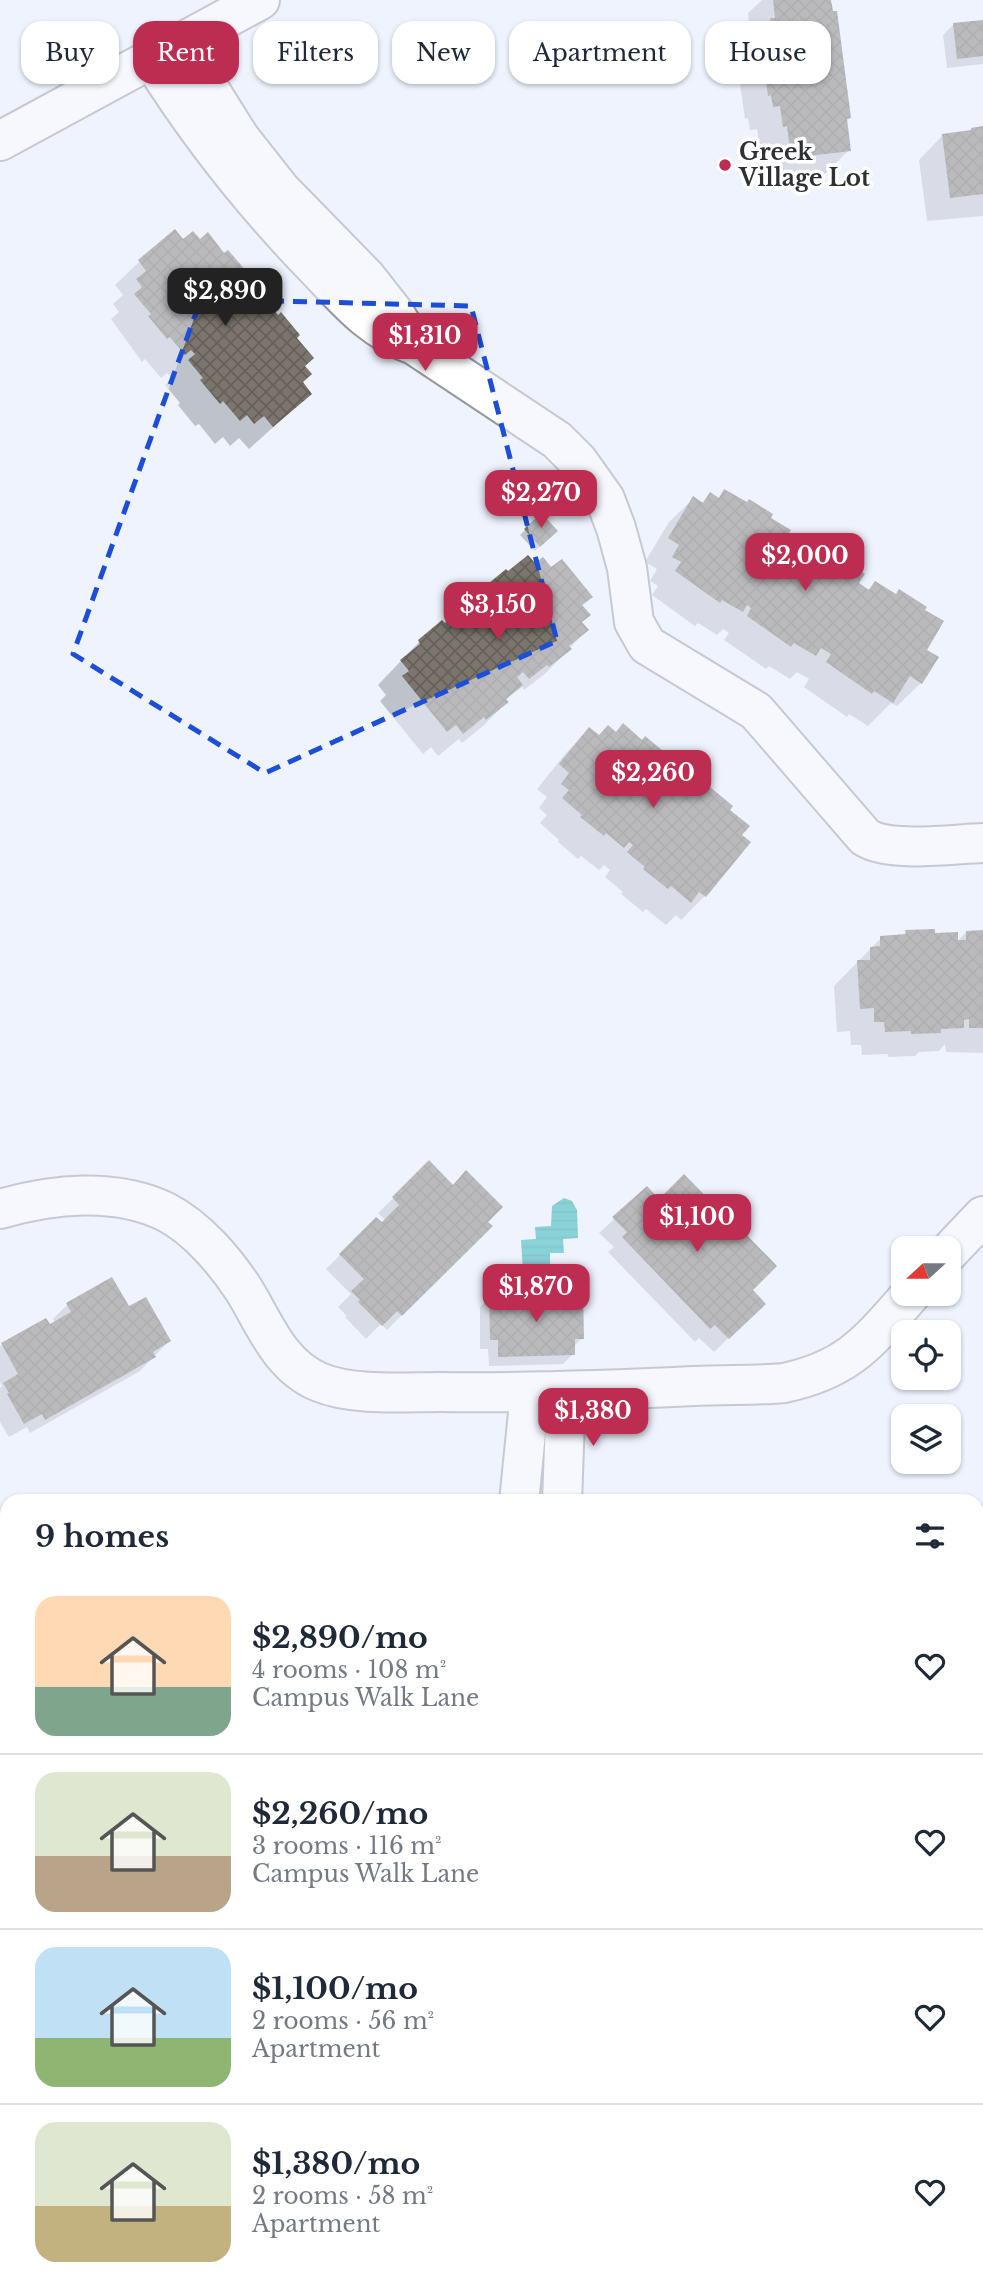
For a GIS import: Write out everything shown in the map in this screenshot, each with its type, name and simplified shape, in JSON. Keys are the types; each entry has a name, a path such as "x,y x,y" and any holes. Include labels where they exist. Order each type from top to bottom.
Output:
{"street":[{"path":"222,21 260,0"},
{"path":"0,141 133,70"},
{"path":"174,84 179,102 241,187 352,306 375,326 392,337 414,345 557,440 578,461 605,499 616,527 627,568 635,622 646,645 757,711 873,842 892,846 983,843"},
{"path":"0,1209 32,1200 92,1195 135,1202 166,1213 195,1234 217,1256 243,1290 274,1343 289,1362 319,1382 355,1390 548,1392 770,1385 803,1379 842,1363 856,1353 900,1306"},
{"path":"961,1240 983,1216"},
{"path":"521,1494 548,1392"},
{"path":"548,1392 561,1494"}],"highlighted area":[{"path":"201,299 471,306 557,641 265,773 73,654"}],"water":[{"path":"564,1198 572,1201 577,1210 578,1238 563,1239 564,1253 550,1253 546,1278 529,1279 523,1272 521,1240 536,1239 535,1227 551,1226 552,1206"}],"building":[{"path":"773,0 831,0 833,11 837,11 851,118 847,119 851,151 791,158 787,126 783,127 780,106 773,107 766,84 831,84 831,21 770,21 770,18 775,18"},
{"path":"983,20 983,56 957,59 953,23"},
{"path":"983,126 983,194 950,198 942,134"},
{"path":"175,229 183,239 193,231 200,239 208,232 224,253 228,250 247,272 243,275 258,293 251,298 256,304 264,298 278,315 281,312 300,335 297,338 314,358 305,366 312,374 303,382 312,394 273,427 264,416 254,424 247,415 240,421 223,401 220,404 188,360 195,354 191,350 185,355 170,337 167,339 134,294 142,287 136,279 146,271 138,260"},
{"path":"724,489 747,502 749,499 773,514 771,518 791,530 787,537 794,541 799,533 817,544 819,541 845,557 842,560 865,574 859,583 869,590 875,581 896,594 899,589 944,621 927,650 939,657 922,684 910,676 893,703 874,691 872,694 826,662 831,654 821,648 816,656 794,643 791,647 747,616 751,608 749,606 747,605 743,612 722,600 720,603 675,571 681,562 672,557 679,545 668,538 693,496 703,503 710,492 719,498"},
{"path":"541,513 558,531 540,547 524,529"},
{"path":"528,555 535,563 543,557 551,567 562,559 593,597 582,605 591,615 582,622 589,630 569,646 572,649 549,667 547,665 529,679 523,672 517,677 523,685 506,699 509,702 486,720 484,717 463,734 456,725 447,732 402,676 409,671 400,660 420,644 418,640 442,620 445,623 463,608 469,615 472,612 467,606 485,591 483,588"},
{"path":"623,723 642,740 645,736 668,755 665,758 683,773 678,779 684,785 690,777 707,791 710,787 733,806 730,810 750,826 742,835 751,842 706,897 699,892 691,903 671,886 668,889 627,852 633,845 629,842 624,848 606,833 604,836 562,798 569,790 561,784 569,773 559,764 589,727 599,735 608,725 616,732"},
{"path":"935,929 935,933 958,932 958,940 966,940 966,931 983,930 983,1028 969,1028 969,1019 964,1020 964,1028 941,1029 941,1033 885,1032 884,1022 874,1022 874,1008 860,1009 857,960 870,960 870,947 880,946 880,936 906,934 905,930"},
{"path":"429,1160 453,1185 466,1170 503,1207 488,1222 493,1226 402,1316 397,1311 382,1326 351,1291 364,1279 339,1254 376,1217 382,1222 399,1205 392,1197"},
{"path":"684,1174 721,1212 715,1217 732,1235 740,1228 777,1266 753,1290 766,1304 729,1339 715,1325 710,1329 622,1237 627,1232 612,1217 647,1186 659,1199"},
{"path":"112,1277 129,1306 146,1297 171,1341 153,1352 156,1357 45,1420 42,1414 24,1424 3,1383 18,1374 1,1343 46,1318 50,1324 71,1312 66,1303"},
{"path":"583,1294 584,1339 575,1339 575,1355 498,1357 498,1340 490,1340 489,1295"}],"place":[{"name":"Greek Village Lot","path":"725,165"}]}
